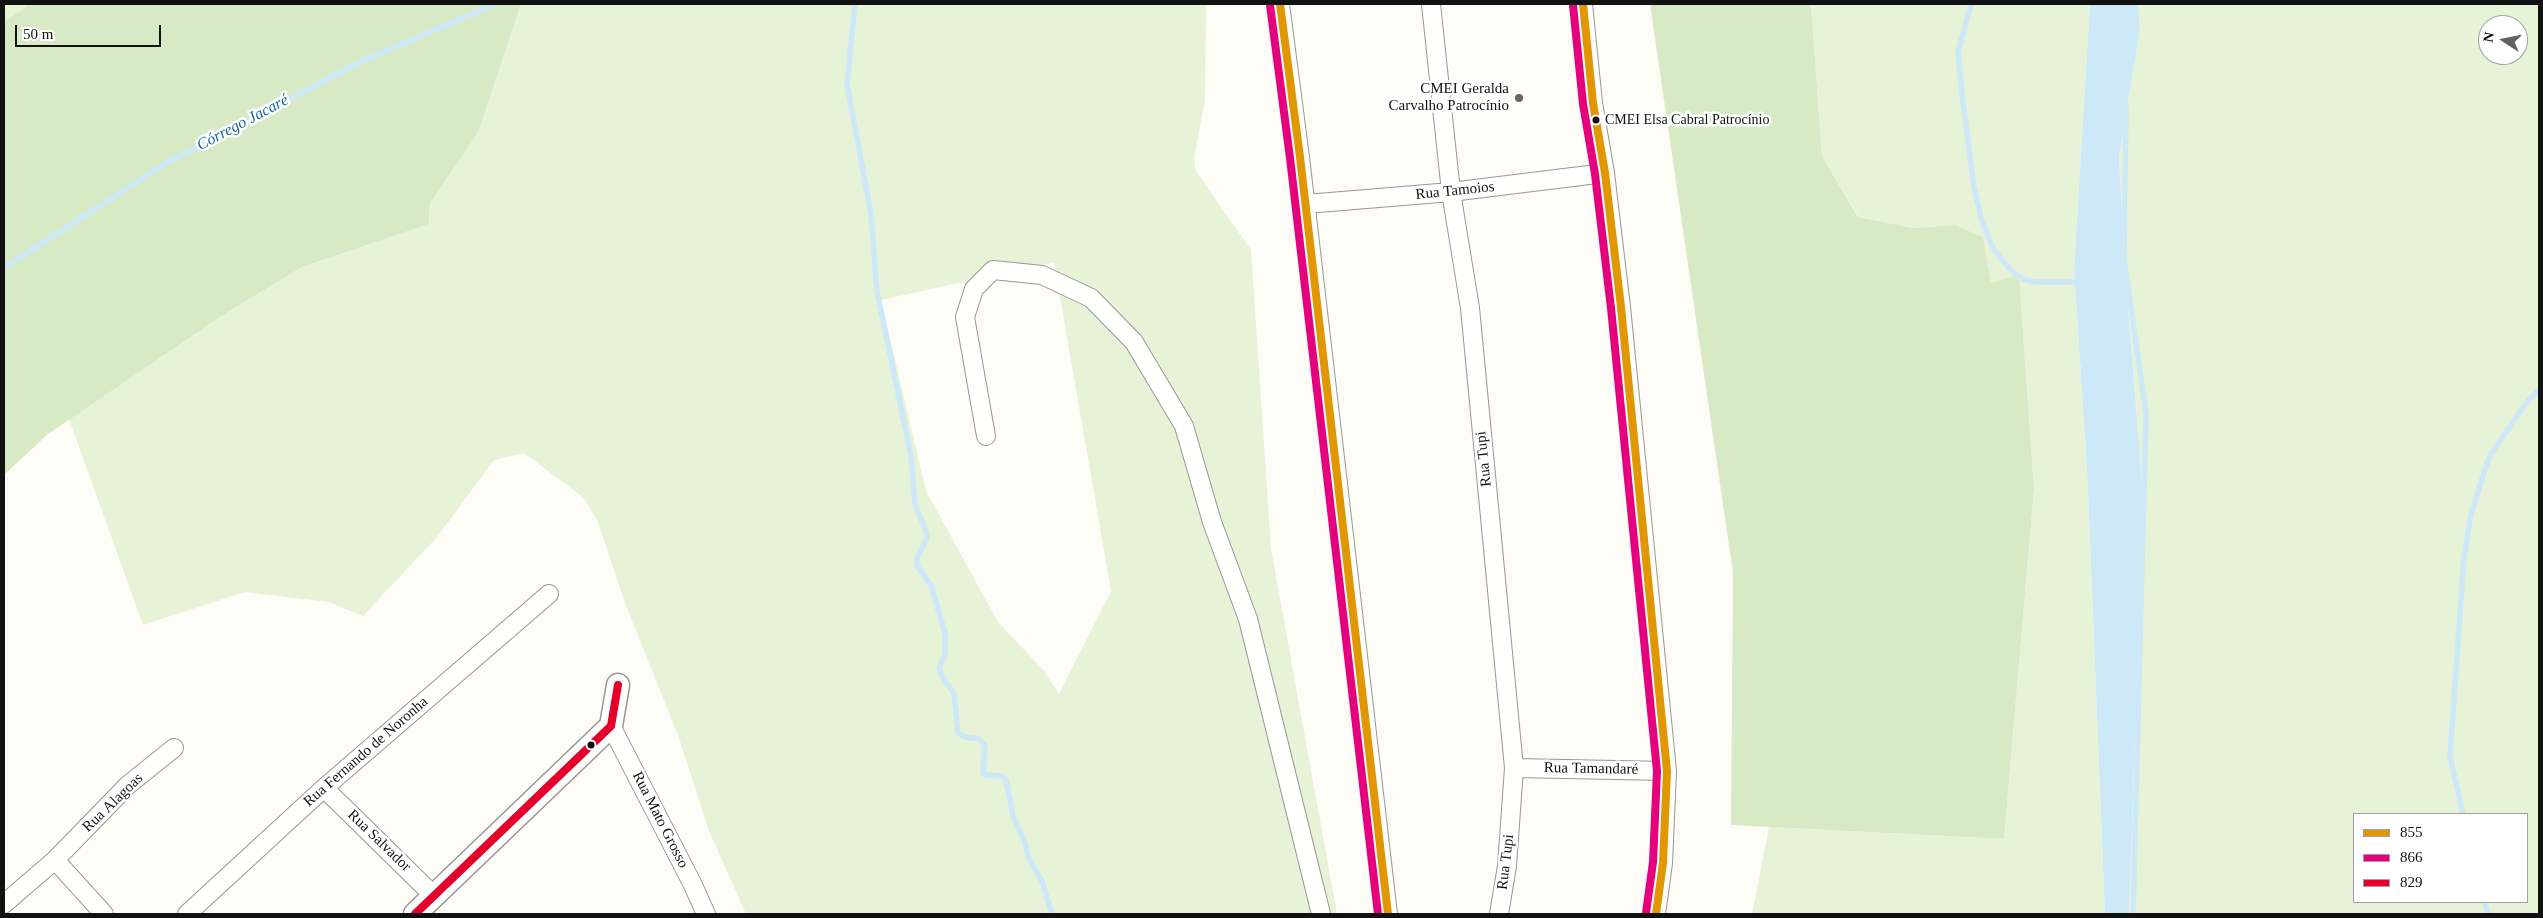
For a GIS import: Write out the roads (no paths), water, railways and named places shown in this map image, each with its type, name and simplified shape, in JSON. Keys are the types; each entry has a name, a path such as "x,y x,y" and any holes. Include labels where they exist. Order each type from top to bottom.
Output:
{"street":[{"path":"1280,4 1306,204 1388,914"},
{"name":"Rua Tupi","path":"1431,4 1451,192 1470,308 1514,768 1507,866 1499,914"},
{"path":"1583,4 1593,103 1621,306 1668,771 1663,863 1656,914"},
{"name":"Rua Tamoios","path":"1306,204 1451,192 1604,173"},
{"path":"986,436 965,318 974,289 993,270 1042,275 1091,298 1134,342 1184,426 1212,522 1248,619 1321,914"},
{"name":"Rua Fernando de Noronha","path":"187,914 324,788 549,594"},
{"path":"415,914 611,726 618,685"},
{"name":"Rua Mato Grosso","path":"611,726 706,914"},
{"name":"Rua Alagoas","path":"4,904 55,860 128,785 174,748"},
{"name":"Rua Tamandaré","path":"1514,768 1668,771"},
{"name":"Rua Salvador","path":"324,788 433,895"},
{"path":"55,860 104,914"}],"water":[{"path":"2090,4 2138,4 2140,28 2119,157 2125,269 2143,495 2129,914 2105,914 2087,468 2074,269"}],"waterway":[{"name":"Córrego Jacaré","path":"4,268 163,165 358,63 495,4"},
{"path":"855,4 847,84 871,214 877,291 911,456 915,505 927,533 926,540 917,558 917,566 931,585 945,633 945,655 939,668 954,694 958,733 965,737 979,739 985,745 983,772 985,775 1002,776 1006,780 1013,816 1025,842 1028,857 1042,881 1052,914"},
{"path":"1971,4 1958,52 1974,187 1981,218 1993,248 2011,271 2023,279 2036,282 2082,282"},
{"path":"2126,108 2124,259 2146,413 2133,914"},
{"path":"2463,813 2450,756 2464,557 2471,514 2489,457 2526,403 2539,390"},
{"path":"2485,903 2488,914"}],"place":[{"name":"CMEI Geralda Carvalho Patrocínio","path":"1519,98"},
{"name":"CMEI Elsa Cabral Patrocínio","path":"1596,120"}]}
